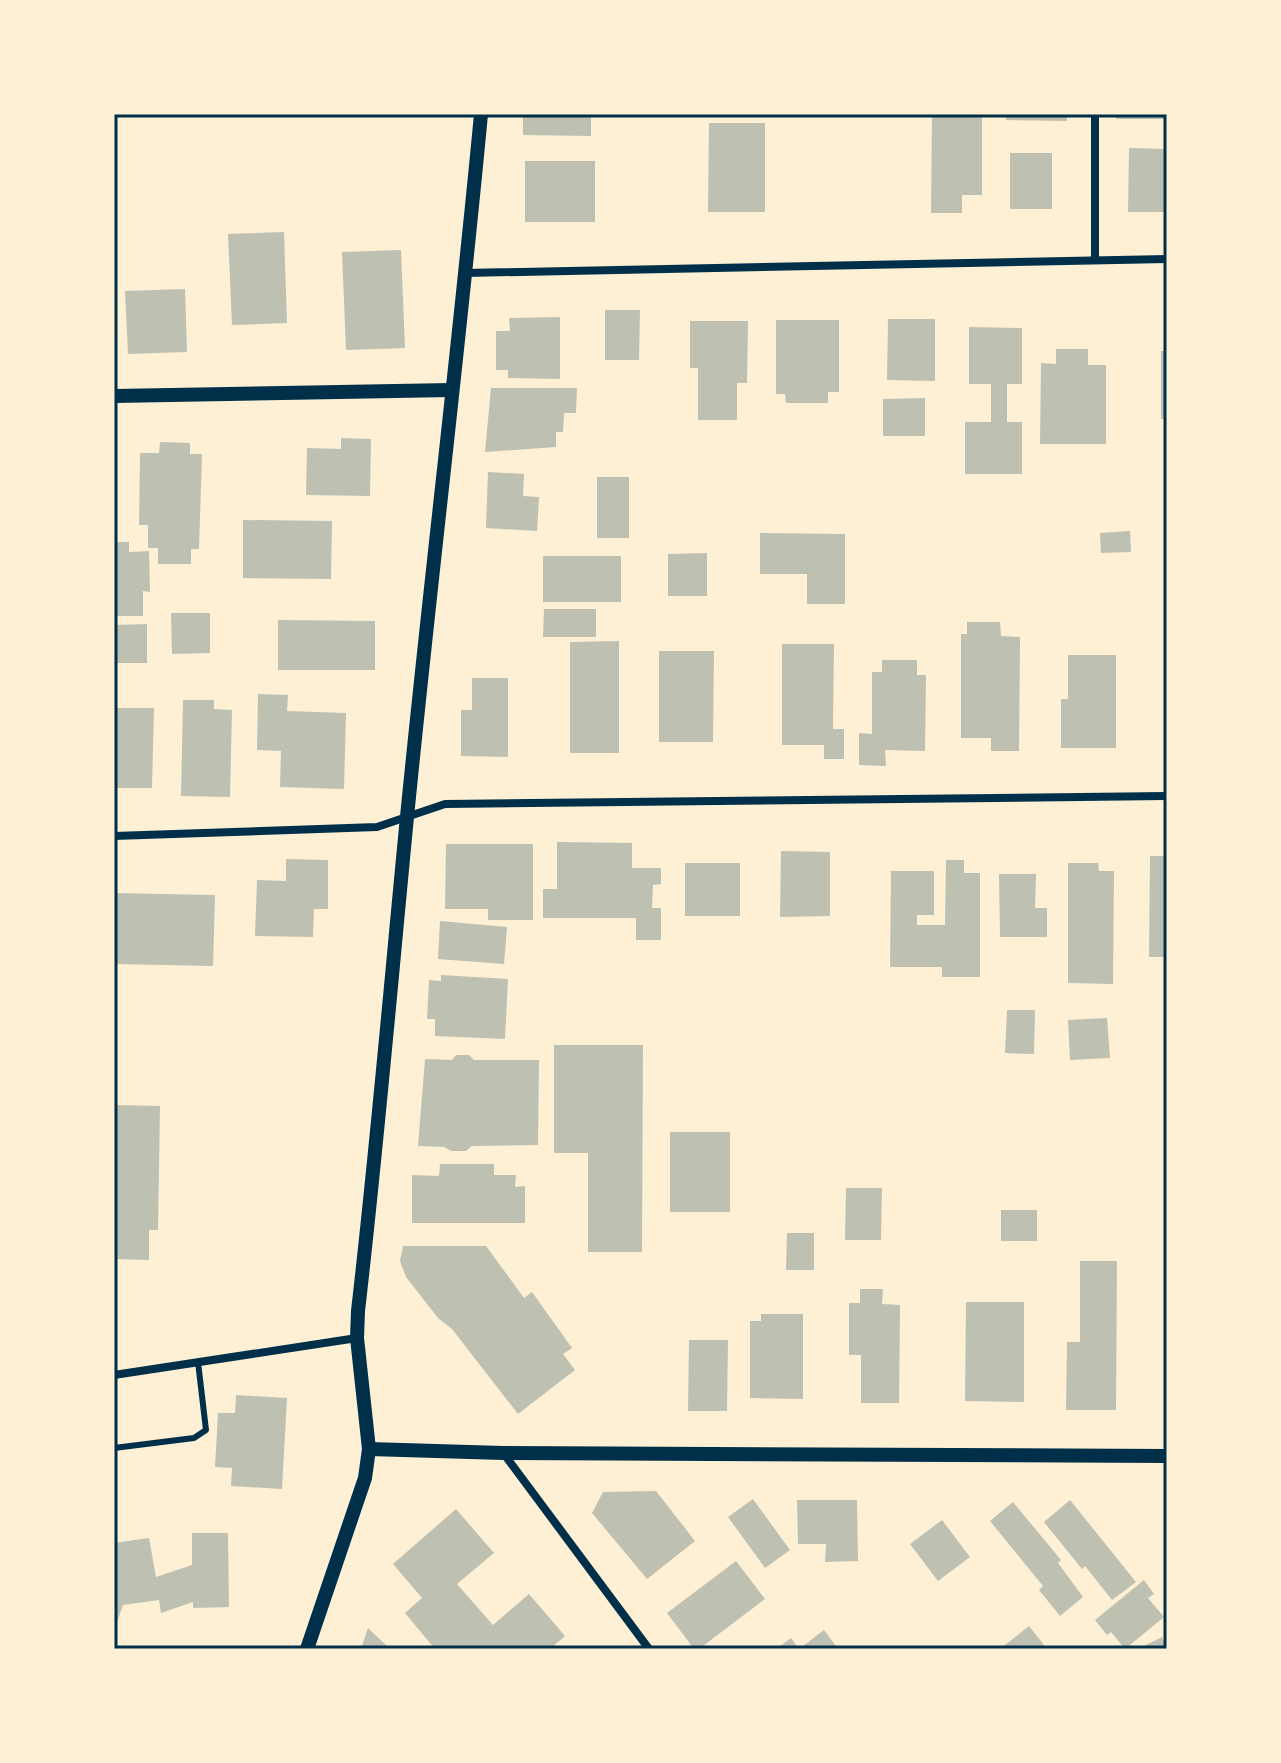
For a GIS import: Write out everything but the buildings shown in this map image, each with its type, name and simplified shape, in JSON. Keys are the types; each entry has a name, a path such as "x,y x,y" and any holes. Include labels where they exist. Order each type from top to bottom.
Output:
{"street":[{"path":"307,1649 365,1478 369,1449 357,1338 358,1311 481,114"},
{"path":"1095,114 1095,260"},
{"path":"466,273 1167,259"},
{"path":"114,396 452,390"},
{"path":"114,836 377,827 445,804 1167,796"},
{"path":"114,1375 357,1338"},
{"path":"369,1449 503,1453 1167,1456"},
{"path":"503,1453 649,1649"}],"lane":[{"path":"114,1448 194,1438 206,1430 198,1362"}]}
